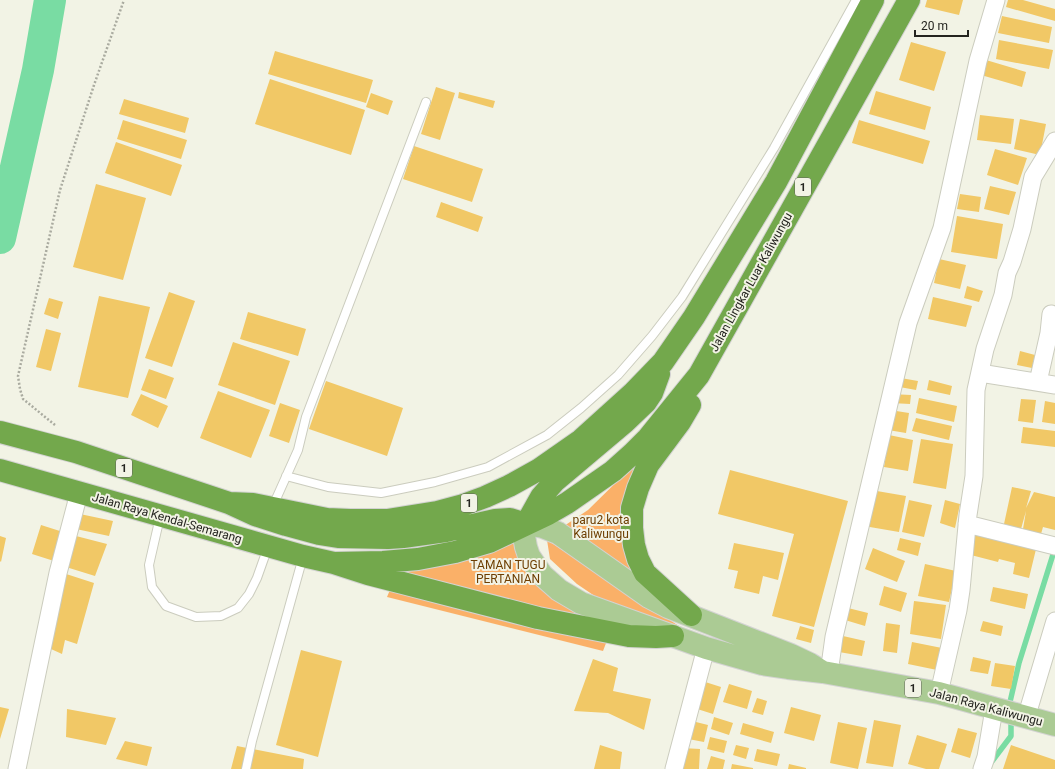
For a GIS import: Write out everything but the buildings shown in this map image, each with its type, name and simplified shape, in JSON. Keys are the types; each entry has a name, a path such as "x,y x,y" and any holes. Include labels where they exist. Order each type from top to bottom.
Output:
{"highway":[{"name":"1","path":"9,434 76,452 229,503 253,504 327,519 387,520 437,512 485,497 538,470 582,440 664,362 713,286 776,182 873,0"},
{"name":"Jalan Lingkar Luar Kaliwungu","path":"699,375 909,0"},
{"name":"1","path":"526,524 541,497 555,481 625,422 646,402 652,394 664,362"},
{"name":"1","path":"334,563 383,562 418,559 455,552 489,542 548,514 567,503 613,471 648,438 699,375"},
{"path":"691,615 645,573 638,559 634,545 632,508 638,488 648,465 688,410 699,375"},
{"name":"Jalan Raya Kendal-Semarang","path":"1,473 79,493 303,556 334,563"},
{"path":"229,503 255,515 301,530 338,537 403,537 495,520 510,519 526,524"},
{"path":"334,563 368,574 538,618 629,636 673,636"}],"main road":[{"name":"1","path":"526,524 543,527 558,533 649,597 668,607 791,655 826,673 762,664 706,648 581,603 559,590 542,575 529,556 524,536 526,524"},
{"name":"Jalan Raya Kaliwungu","path":"826,673 939,693 1055,725"}],"street":[{"path":"826,673 908,323 942,228 978,61 996,0"},
{"path":"939,693 958,610 967,524 974,476 976,390 985,349 1003,295 1007,273 1022,229 1034,177 1055,141"},
{"path":"1038,382 1049,333 1051,314"},
{"path":"980,373 1055,385"},
{"path":"17,769 57,580 79,493"},
{"path":"967,524 1055,546"},
{"path":"982,769 986,757 1010,713 1055,621"},
{"path":"674,769 706,648"}],"lane":[{"path":"286,476 328,487 381,493 435,482 488,467 547,435 581,408 618,375 652,336 682,297 774,148 856,0"},
{"path":"272,508 298,450 309,410 426,102"},
{"path":"160,517 149,565 152,587 166,606 196,617 221,616 238,608 249,594 257,578 268,546"},
{"path":"246,769 252,741 303,556"}],"path":[{"path":"58,428 23,399 18,376 60,190 94,85 124,0"}],"green space":[{"name":"paru2 kota Kaliwungu","path":"649,450 627,499 657,595 564,526 588,510"},
{"path":"547,540 682,628 605,603 577,584 550,559"},
{"name":"TAMAN TUGU PERTANIAN","path":"516,541 623,630 386,571"},
{"path":"392,585 608,638 603,651 387,597"}],"waterway":[{"path":"0,238 38,70 50,0"},
{"path":"1011,707 1010,702 1019,663 1055,548"},
{"path":"990,764 1011,736 1011,718"}]}
